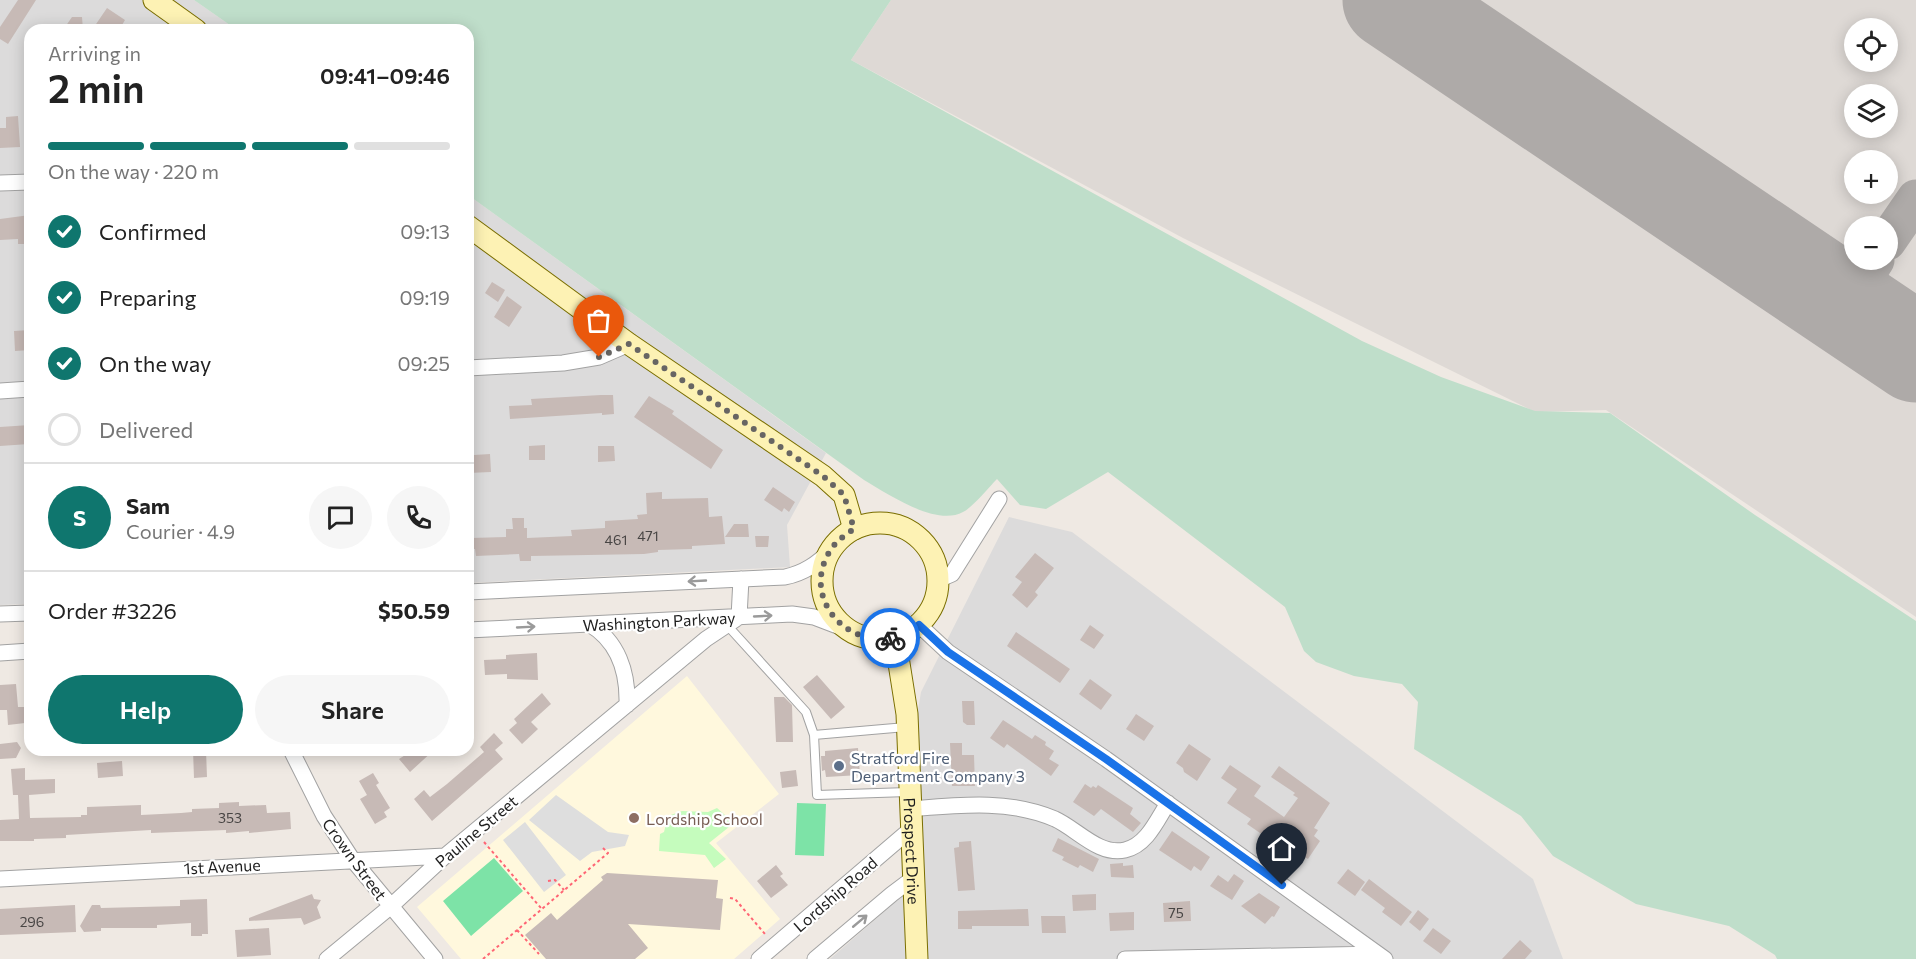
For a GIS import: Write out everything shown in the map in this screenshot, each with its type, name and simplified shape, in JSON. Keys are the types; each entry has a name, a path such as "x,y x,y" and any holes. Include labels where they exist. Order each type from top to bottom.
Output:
{"main road":[{"path":"154,0 188,24"},
{"path":"474,230 629,344 823,476 844,495 854,529"},
{"path":"886,523 916,536 928,549 935,564 938,580 936,597 929,612 919,625 908,633 895,638 879,640 863,637 848,630 832,615 823,594 822,571 831,550 841,538 854,529 870,524 886,523"},
{"name":"Prospect Drive","path":"895,638 907,727 917,959"}],"street":[{"path":"0,183 24,182"},
{"path":"474,368 563,363 599,357 629,344"},
{"path":"0,391 24,389"},
{"path":"938,580 952,574 999,499"},
{"path":"474,592 785,577 800,574 818,563 831,550"},
{"path":"729,620 741,579"},
{"path":"0,614 24,613"},
{"name":"Washington Parkway","path":"474,630 729,620 792,614 814,617 848,630"},
{"name":"Pauline Street","path":"327,959 390,907 445,856 729,620"},
{"path":"589,624 606,636 618,654 628,688 627,705"},
{"path":"919,625 948,652 1106,759 1382,956"},
{"path":"0,653 24,651"},
{"name":"Crown Street","path":"294,756 324,816 352,859 435,959"},
{"path":"910,810 977,804 1017,808 1056,819 1098,846 1118,851 1138,845 1167,803"},
{"name":"Lordship Road","path":"759,959 910,810"},
{"name":"1st Avenue","path":"0,879 352,859 445,856"},
{"path":"816,959 912,879"},
{"path":"1125,959 1382,956"}],"lane":[{"path":"729,620 806,712 814,735 817,795 910,810"},
{"path":"814,735 907,727"}],"path":[{"path":"475,831 542,909"},
{"path":"483,959 608,853 603,848"},
{"path":"548,881 555,880 564,890"},
{"path":"730,898 735,899 775,945"},
{"path":"517,930 539,954"}],"shaded area":[{"path":"0,0 194,0 228,24 24,24 24,604 0,605"},
{"path":"891,0 1916,0 1916,617 1606,410 1535,412 1183,238 851,60"},
{"path":"474,199 826,453 787,525 790,567 474,583"},
{"path":"1009,517 1072,532 1533,879 1563,959 830,959 902,896 901,815 921,692"},
{"name":"Lordship School","path":"687,676 779,794 716,843 780,919 734,959 461,959 417,907"},
{"path":"556,795 608,832 629,835 625,846 592,852 580,861 529,820"},
{"path":"525,822 566,875 544,892 503,840"}],"green space":[{"path":"194,0 891,0 851,60 1362,341 1441,377 1535,411 1610,413 1755,515 1916,621 1916,959 1777,959 1775,955 1729,926 1636,904 1553,856 1521,816 1414,749 1418,702 1402,684 1354,676 1316,662 1304,651 1285,607 1108,472 1046,509 1020,505 997,479 967,510 952,516 926,512 912,507 864,480 474,199 474,24 228,24"},
{"path":"797,803 826,804 824,856 795,855"},
{"path":"717,808 734,823 709,843 726,859 714,868 705,855 659,851 660,834 664,832 668,816 682,811 708,812"},
{"path":"494,858 523,891 471,936 443,901"}],"building":[{"path":"18,0 36,0 8,44 0,39 0,27"},
{"path":"107,8 125,20 123,24 96,24"},
{"path":"72,17 82,17 83,24 67,24"},
{"path":"18,116 20,147 0,148 0,128 6,128 6,117"},
{"path":"24,216 24,244 18,244 18,239 0,240 0,219"},
{"path":"492,282 505,290 498,302 485,293"},
{"path":"507,296 522,307 509,327 494,317"},
{"path":"24,330 24,350 15,351 14,331"},
{"path":"613,395 614,414 510,419 509,406 532,405 531,399"},
{"path":"649,396 674,411 672,414 723,450 711,469 634,417"},
{"path":"24,425 24,444 0,446 0,427"},
{"path":"545,445 545,460 529,460 529,446"},
{"path":"598,446 614,446 615,461 598,462"},
{"path":"490,454 491,472 474,473 474,455"},
{"path":"773,487 795,502 789,512 784,508 782,512 764,500"},
{"path":"662,492 662,499 708,498 709,517 722,516 725,544 692,546 692,549 658,550 658,552 644,554 531,556 531,561 520,561 519,554 476,556 474,538 506,537 506,529 513,529 512,518 524,518 527,538 572,536 571,530 605,528 605,521 638,519 637,515 647,514 646,493"},
{"path":"734,524 748,524 749,537 725,537"},
{"path":"755,536 769,536 768,547 756,547"},
{"path":"1035,553 1054,568 1035,592 1038,595 1027,608 1012,595 1022,582 1015,577"},
{"path":"1090,625 1104,635 1094,649 1080,640"},
{"path":"1016,632 1070,669 1060,683 1007,646"},
{"path":"537,653 538,680 507,679 507,674 485,675 484,660 506,659 506,655"},
{"path":"817,675 845,707 831,719 803,687"},
{"path":"1090,679 1112,695 1101,710 1079,694"},
{"path":"16,684 18,707 24,707 24,723 8,725 7,710 0,710 0,685"},
{"path":"542,693 551,704 531,722 538,729 522,744 509,730 517,723 514,719"},
{"path":"774,697 784,697 792,705 793,742 776,742"},
{"path":"962,701 974,701 975,725 967,725 963,722"},
{"path":"1136,714 1154,726 1144,741 1126,729"},
{"path":"1003,720 1032,739 1035,735 1054,751 1049,759 1059,765 1051,776 1007,744 1004,748 990,738"},
{"path":"494,733 503,743 495,750 503,759 432,821 414,799 424,790 430,797 447,784 484,752 480,747"},
{"path":"17,742 21,748 16,758 0,759 0,744"},
{"path":"950,743 962,743 962,755 974,755 975,786 952,786"},
{"path":"1189,744 1211,759 1197,781 1176,763"},
{"name":"Stratford Fire Department Company 3","path":"858,748 860,775 826,777 825,770 822,771 821,756 825,756 825,751"},
{"path":"193,756 206,756 207,777 194,778"},
{"path":"404,756 427,756 410,772 399,759"},
{"path":"122,761 123,776 98,778 97,763"},
{"path":"1230,765 1261,786 1254,796 1284,817 1298,798 1293,795 1295,793 1271,777 1279,766 1330,803 1314,828 1318,830 1314,836 1320,841 1308,859 1286,845 1283,849 1247,824 1251,819 1227,803 1237,789 1221,778"},
{"path":"25,768 25,780 55,779 55,793 29,795 30,818 81,817 81,815 87,815 87,807 141,805 141,815 192,812 192,809 219,808 219,803 239,802 239,806 266,805 267,813 290,812 291,829 249,833 249,831 226,833 226,830 151,833 151,830 66,835 66,838 34,839 34,841 0,841 0,820 19,819 18,795 13,795 11,769"},
{"path":"796,770 798,786 782,788 780,772"},
{"path":"373,773 379,783 376,785 390,808 384,812 387,817 375,824 360,799 367,795 359,781"},
{"path":"1085,784 1091,788 1093,786 1096,788 1098,785 1133,808 1130,814 1141,823 1133,832 1101,809 1094,816 1073,802"},
{"path":"1172,831 1210,857 1201,871 1194,866 1191,871 1159,850"},
{"path":"1058,838 1099,859 1093,872 1080,865 1078,868 1062,860 1064,857 1052,851"},
{"path":"971,841 975,890 958,891 954,848 959,847 959,842"},
{"path":"1123,863 1123,866 1133,865 1134,878 1111,877 1110,864"},
{"path":"776,865 783,874 780,876 788,885 771,898 757,881"},
{"path":"1348,869 1365,882 1355,896 1337,883"},
{"path":"607,873 718,880 716,898 723,899 720,930 628,924 648,948 635,959 546,959 525,935 551,913 557,920 603,880 601,877"},
{"path":"1234,874 1244,881 1232,900 1210,886 1218,875 1228,882"},
{"path":"1369,879 1412,912 1401,926 1382,912 1385,908 1361,890"},
{"path":"1259,893 1280,907 1274,917 1272,916 1265,924 1241,906"},
{"path":"312,894 314,899 321,900 317,907 321,918 304,925 301,918 249,921 249,918"},
{"path":"1096,894 1096,910 1073,911 1072,895"},
{"path":"207,899 208,934 202,934 202,936 191,936 191,923 157,925 157,928 101,928 101,931 84,932 80,926 92,905 100,905 101,908 180,906 180,900"},
{"path":"1190,901 1191,921 1164,922 1163,903"},
{"path":"75,905 76,932 0,935 0,909"},
{"path":"1028,909 1029,926 972,926 972,929 958,929 958,911"},
{"path":"1418,910 1429,919 1420,931 1409,922"},
{"path":"1134,912 1134,930 1110,931 1109,913"},
{"path":"1041,916 1065,916 1066,933 1042,933"},
{"path":"269,928 271,955 237,957 235,930"},
{"path":"1433,928 1451,941 1441,954 1423,941"},
{"path":"1520,940 1532,951 1525,959 1502,959"}],"taxiway":[{"path":"1898,225 1916,199"},
{"path":"1869,270 1862,286 1862,293 1863,301 1876,326"},
{"path":"1815,284 1830,286 1850,284 1867,271"}],"runway":[{"path":"1392,0 1916,353"}],"way so far":[{"path":"599,357 629,344 823,476 844,495 854,529 841,538 825,560 822,583 826,605 839,623 848,630 863,637 879,640 890,638"}],"place":[{"name":"Stratford Fire Department Company 3","path":"839,766"},
{"name":"Lordship School","path":"634,818"}],"route":[{"path":"890,638 908,633 919,625 948,652 1106,759 1282,885"}]}
